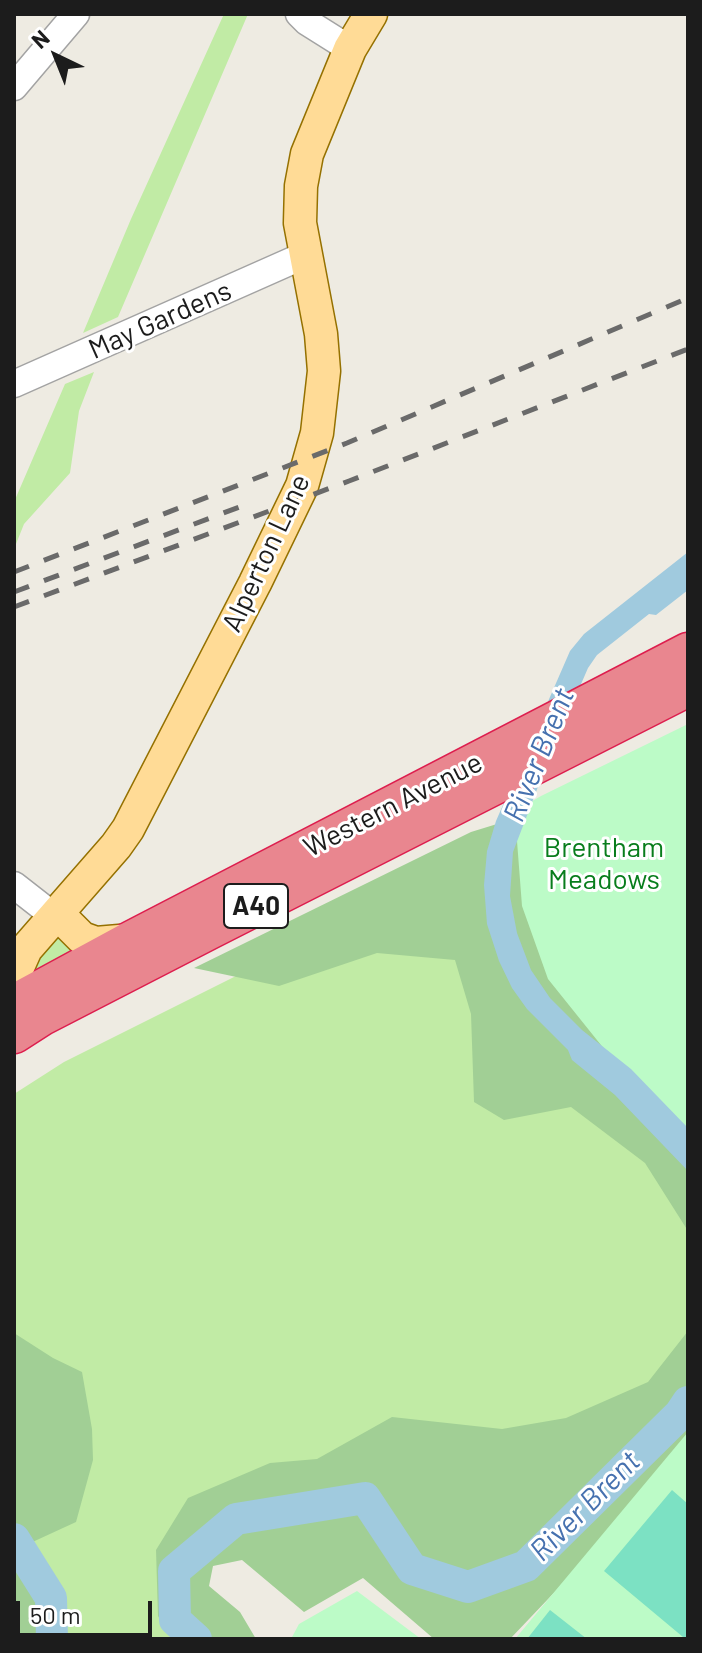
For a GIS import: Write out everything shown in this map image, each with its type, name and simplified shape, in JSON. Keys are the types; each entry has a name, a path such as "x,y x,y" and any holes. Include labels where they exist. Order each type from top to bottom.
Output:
{"highway":[{"name":"Western Avenue","path":"14,1034 42,1016 211,929 496,769 632,698 688,652"},
{"name":"Western Avenue","path":"632,698 688,687"},
{"name":"Western Avenue","path":"14,1004 132,940 496,769"}],"main road":[{"name":"Alperton Lane","path":"14,976 26,949 128,829 302,486 317,433 324,371 321,334 300,223 301,186 307,154 350,49 371,14"},
{"path":"55,917 68,924 82,938 96,943 132,940"}],"street":[{"path":"14,87 76,14"},
{"path":"299,14 350,49"},
{"name":"May Gardens","path":"14,384 305,255"},
{"path":"14,885 55,917"}],"green space":[{"path":"224,14 248,14 118,317 83,333 131,219"},
{"path":"94,372 79,411 70,473 24,524 14,549 14,502 65,384"},
{"name":"Brentham Meadows","path":"688,724 688,1147 548,979 522,906 516,828 522,807"},
{"path":"497,824 556,834 688,1045 688,1231 645,1163 571,1107 504,1120 474,1102 471,1014 455,960 377,953 279,986 194,968 471,832"},
{"path":"448,870 688,1188 688,1383 169,1564 191,1639 52,1639 18,1475 14,1475 14,1094 64,1062"},
{"path":"61,925 78,950 32,976 26,964"},
{"path":"688,1331 688,1452 510,1639 434,1639 363,1578 304,1612 242,1560 213,1566 209,1586 240,1612 256,1639 172,1639 158,1616 156,1550 188,1498 270,1463 317,1459 392,1417 502,1429 566,1418 648,1382"},
{"path":"14,1333 82,1372 92,1429 93,1460 76,1522 26,1545 49,1586 60,1639 14,1639"},
{"path":"688,1432 688,1639 515,1639"},
{"path":"672,1490 688,1504 688,1639 682,1639 604,1571"},
{"path":"357,1591 421,1639 291,1639 299,1624"},
{"path":"550,1610 587,1639 527,1639"}],"water":[{"path":"688,552 688,590 656,615 649,614 597,655 588,668 513,852 510,896 517,933 531,970 550,998 582,1030 631,1069 688,1128 688,1171 615,1095 572,1060 568,1050 527,1009 512,988 487,924 484,885 487,851 496,821 570,651 584,634"}],"waterway":[{"name":"River Brent","path":"196,1639 175,1620 174,1571 236,1519 365,1498 412,1569 468,1587 526,1566 680,1414 688,1402"},
{"name":"River Brent","path":"14,1539 51,1598 52,1639"}],"railway":[{"path":"14,572 347,443 688,298"},
{"path":"14,607 688,349"},
{"path":"14,592 250,503"}]}
